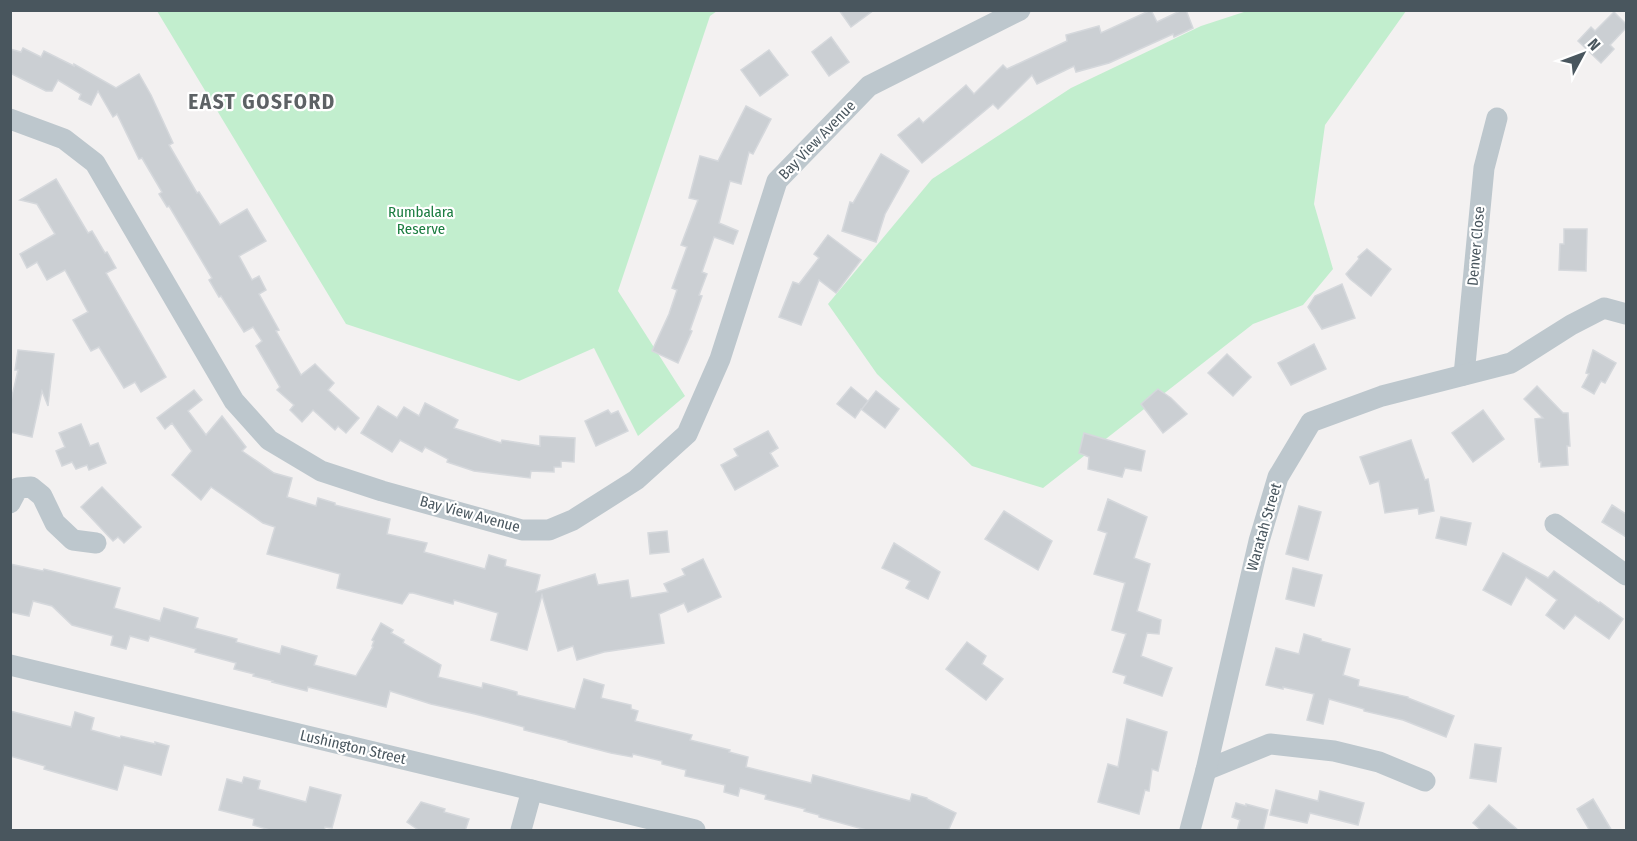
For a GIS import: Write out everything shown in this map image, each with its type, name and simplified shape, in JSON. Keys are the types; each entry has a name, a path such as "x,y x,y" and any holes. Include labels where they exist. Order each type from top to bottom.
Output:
{"street":[{"name":"Bay View Avenue","path":"10,119 64,139 95,164 234,401 269,440 321,471 522,530 549,530 573,520 636,480 687,434 720,359 777,181 869,86 1020,10"},
{"name":"Denver Close","path":"1464,375 1484,168 1497,118"},
{"name":"Waratah Street","path":"1190,831 1259,541 1278,477 1311,422 1382,396 1510,363 1571,325 1604,308 1626,314"},
{"path":"10,503 18,488 31,487 42,496 55,523 73,540 96,543"},
{"path":"1555,524 1626,575"},
{"name":"Lushington Street","path":"10,665 695,831"},
{"path":"1206,770 1270,744 1334,751 1379,762 1425,781"},
{"path":"521,831 532,790"}],"green space":[{"name":"Rumbalara Reserve","path":"157,11 717,11 710,16 618,291 685,396 638,436 594,348 519,381 346,324"},
{"path":"1247,11 1406,11 1325,125 1314,204 1333,269 1303,305 1253,324 1043,488 972,466 877,374 828,304 932,179 1071,88 1201,26"}],"building":[{"path":"839,10 874,10 851,27"},
{"path":"1151,10 1157,22 1186,10 1193,28 1174,37 1173,34 1109,63 1076,72 1074,66 1037,84 1032,75 998,109 993,104 922,163 898,135 919,118 923,123 966,85 974,94 1003,65 1007,69 1067,41 1066,35 1099,26 1101,33"},
{"path":"1614,12 1626,24 1626,28 1610,45 1614,49 1601,63 1578,41 1591,27 1595,31"},
{"path":"831,37 849,62 829,76 812,52"},
{"path":"23,48 41,57 44,51 74,66 74,64 116,88 139,74 173,143 169,145 197,193 199,192 220,225 247,209 266,241 239,256 252,280 259,276 266,290 259,294 279,330 276,331 301,375 315,364 334,383 328,390 359,418 346,433 338,426 335,430 313,410 302,422 290,410 294,405 277,390 280,387 256,346 262,341 253,327 244,332 221,296 219,297 209,280 212,278 169,206 167,207 159,194 162,192 142,158 139,159 117,114 113,117 98,91 91,105 79,99 81,94 58,80 52,91 46,91 10,73 10,49 21,52"},
{"path":"769,50 788,75 760,96 741,70"},
{"path":"746,106 771,119 753,154 749,152 741,184 730,181 719,223 738,231 733,244 714,237 702,272 707,274 699,295 702,296 690,330 692,331 678,363 652,351 677,290 672,288 687,247 681,245 698,200 689,198 700,156 718,161"},
{"path":"881,154 909,171 885,214 876,242 842,231 850,202 853,203"},
{"path":"56,179 88,233 92,231 116,268 106,273 166,377 141,392 135,382 124,388 99,347 91,351 73,320 88,312 65,270 47,280 37,262 27,268 20,254 55,234 37,204 20,200"},
{"path":"1564,229 1587,229 1586,271 1559,270 1560,244 1564,244"},
{"path":"828,235 861,260 836,293 819,280 801,325 779,317 793,282 799,284 819,258 814,254"},
{"path":"1367,249 1391,269 1371,296 1346,274"},
{"path":"1342,284 1355,318 1322,329 1308,307 1315,296"},
{"path":"1314,344 1326,369 1291,385 1278,363"},
{"path":"18,350 54,354 48,406 42,391 32,437 10,432 10,405 18,370 15,370"},
{"path":"1593,350 1616,363 1605,383 1601,381 1594,394 1582,387 1589,374 1586,373"},
{"path":"1227,354 1251,377 1233,396 1208,373"},
{"path":"1537,386 1563,413 1568,413 1570,446 1567,446 1568,465 1541,467 1541,462 1539,462 1535,419 1543,418 1524,399"},
{"path":"851,387 868,401 862,409 876,391 899,409 885,428 861,409 855,418 837,404"},
{"path":"1158,389 1187,414 1163,433 1141,404"},
{"path":"194,390 202,400 188,411 206,435 222,416 246,447 242,451 274,473 292,478 287,497 316,506 318,498 335,503 335,505 390,519 387,534 427,543 424,552 485,569 489,555 506,560 505,566 540,575 536,592 595,574 598,585 628,580 631,598 668,592 664,584 685,575 682,569 703,559 721,597 688,612 684,603 659,614 664,643 604,652 577,660 573,646 558,651 542,595 527,650 491,640 498,613 454,600 453,604 413,593 409,593 402,604 337,588 340,574 267,554 275,527 263,523 211,487 201,500 172,475 192,451 172,423 165,429 157,418"},
{"path":"425,403 458,420 454,428 501,443 502,440 540,446 540,436 575,438 574,462 561,461 561,467 554,467 554,472 531,471 530,478 474,471 447,462 448,459 425,447 422,452 400,440 392,452 361,433 378,406 397,418 404,407 419,416"},
{"path":"608,410 611,414 618,411 628,431 596,446 585,421"},
{"path":"1483,410 1504,439 1473,462 1452,433"},
{"path":"81,424 90,446 98,443 106,463 89,470 87,465 76,469 72,462 62,466 56,451 65,447 59,433"},
{"path":"768,431 778,448 770,453 778,466 735,490 721,465 738,456 734,449"},
{"path":"1084,433 1145,451 1141,471 1125,468 1122,477 1088,469 1089,457 1079,453"},
{"path":"1411,440 1425,480 1428,479 1434,511 1419,514 1418,508 1385,513 1379,481 1370,484 1360,457"},
{"path":"102,487 141,527 124,543 118,537 113,541 81,507"},
{"path":"1108,499 1147,517 1134,558 1150,564 1137,611 1161,620 1159,634 1147,633 1141,656 1172,668 1162,696 1124,683 1126,676 1113,672 1126,634 1112,630 1125,583 1094,574 1107,533 1098,530"},
{"path":"1612,505 1626,514 1626,537 1602,522"},
{"path":"1299,506 1321,512 1308,560 1286,554"},
{"path":"1004,511 1052,541 1038,570 985,539"},
{"path":"1441,517 1471,523 1466,545 1436,538"},
{"path":"667,531 669,552 650,554 648,533"},
{"path":"894,543 940,572 928,599 906,588 910,581 882,568"},
{"path":"1503,553 1548,578 1554,571 1623,619 1609,639 1575,615 1564,629 1546,615 1557,600 1526,577 1511,605 1483,590"},
{"path":"10,564 43,571 44,569 120,588 114,608 160,621 164,608 198,618 195,628 280,654 282,646 317,656 314,665 356,676 373,647 374,641 372,640 381,623 393,630 391,633 404,640 403,643 441,665 438,677 482,688 483,683 517,692 517,695 575,709 584,679 604,685 601,698 631,705 631,709 638,711 635,721 692,735 690,740 748,757 746,767 811,783 813,775 910,801 912,794 927,798 956,813 948,831 870,831 819,817 819,815 804,811 805,809 765,799 766,795 740,788 738,796 724,792 725,785 685,776 686,770 662,764 662,761 633,754 632,757 611,753 568,742 524,730 524,727 431,704 390,691 386,707 308,687 307,691 253,676 254,674 234,669 236,663 150,636 148,641 130,636 126,649 111,645 113,636 72,625 52,606 33,601 29,616 10,612"},
{"path":"1293,568 1322,575 1314,606 1286,599"},
{"path":"1304,634 1350,649 1343,675 1359,680 1358,686 1408,697 1454,716 1446,737 1403,720 1364,711 1364,709 1329,699 1323,724 1307,720 1314,694 1266,685 1276,648 1299,654"},
{"path":"967,642 986,656 982,664 1003,679 986,700 946,669"},
{"path":"10,711 71,727 75,712 94,718 91,730 120,738 121,736 169,746 161,775 124,765 117,790 44,769 45,766 10,756"},
{"path":"1127,719 1167,732 1158,771 1152,769 1149,791 1145,790 1139,814 1098,802 1108,764 1118,767"},
{"path":"1475,744 1501,748 1496,782 1470,778"},
{"path":"244,777 260,781 258,789 306,802 310,787 341,795 332,828 325,827 324,831 273,831 253,825 254,819 219,810 227,779 242,783"},
{"path":"1276,790 1318,801 1320,791 1364,803 1358,825 1310,813 1307,823 1270,815"},
{"path":"1593,799 1612,831 1590,831 1577,809"},
{"path":"421,802 469,819 465,831 420,831 407,822"},
{"path":"1236,803 1268,810 1263,831 1237,831 1240,820 1232,817"},
{"path":"1489,805 1519,831 1482,831 1473,823"}],"district":[{"name":"EAST GOSFORD","path":"262,102"}]}
